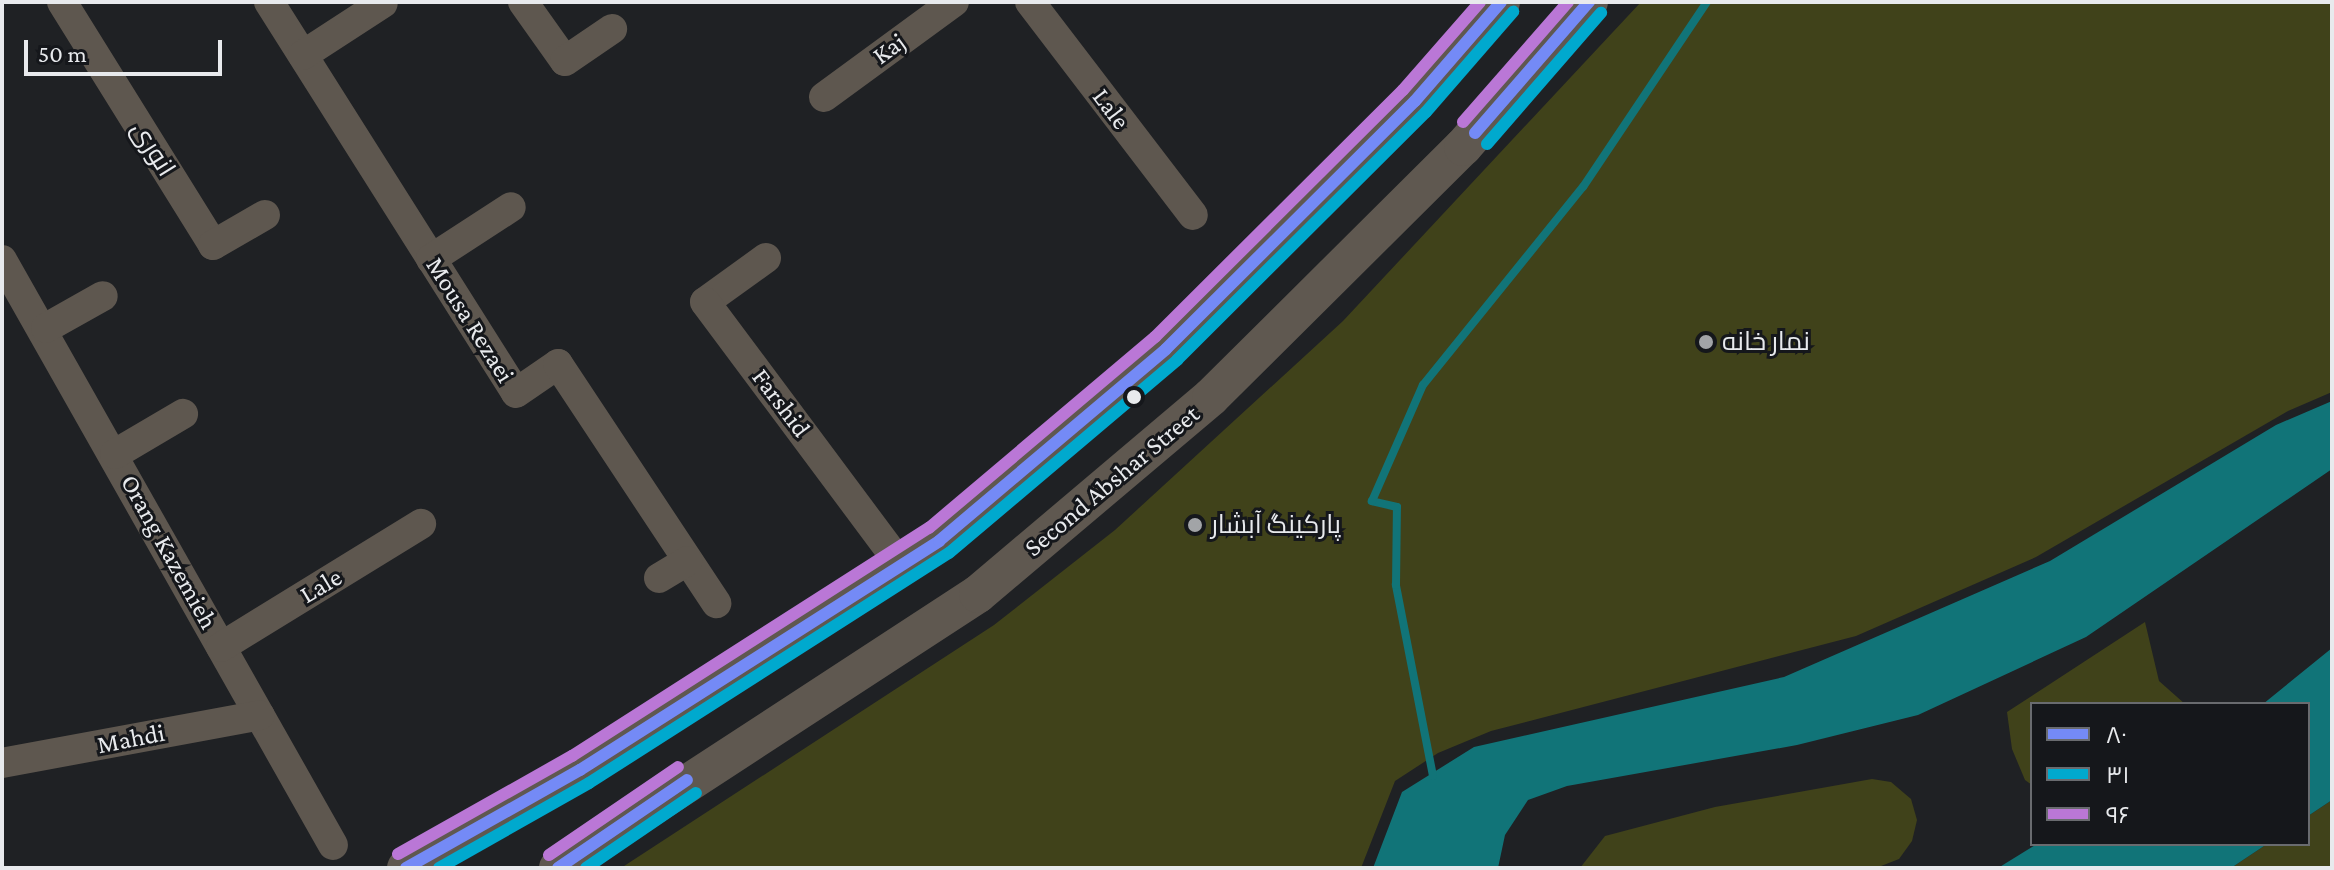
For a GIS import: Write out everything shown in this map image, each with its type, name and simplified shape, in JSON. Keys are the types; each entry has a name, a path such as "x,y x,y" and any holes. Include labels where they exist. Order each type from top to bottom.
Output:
{"main road":[{"path":"406,868 580,770 939,541 1166,349 1415,101 1501,2"},
{"name":"Second Abshar Street","path":"558,867 978,594 1211,397 1463,147 1589,2"}],"street":[{"name":"انوری","path":"62,2 213,245 265,215"},
{"name":"Mousa Rezaei","path":"269,2 516,393 558,364 716,603"},
{"path":"523,2 565,61 612,29"},
{"name":"Kaj","path":"824,97 954,2"},
{"name":"Lale","path":"1030,2 1193,215"},
{"path":"303,55 383,3"},
{"path":"431,259 511,207"},
{"name":"Farshid","path":"766,258 705,302 901,565"},
{"name":"Orang Kazemieh","path":"2,260 12,298 46,328 333,845"},
{"path":"46,328 103,296"},
{"path":"115,454 183,414"},
{"name":"Lale","path":"221,647 421,524"},
{"path":"659,578 687,561"},
{"name":"Mahdi","path":"7,753 260,715"}],"green space":[{"path":"1641,2 2332,2 2332,392 2288,411 2036,557 1856,636 1491,731 1438,753 1395,781 1361,868 621,868 994,625 1115,530 1343,321"},
{"path":"2145,622 2159,681 2183,702 2030,702 2030,784 2025,780 2012,749 2007,712"},
{"path":"1872,779 1891,782 1911,799 1917,820 1912,841 1899,859 1876,868 1580,868 1605,836 1715,807"},
{"path":"2332,800 2332,868 2231,868 2264,846 2310,846 2310,815"}],"water":[{"path":"2332,401 2332,469 2086,637 1918,715 1797,745 1567,786 1528,800 1505,835 1498,868 1373,868 1402,792 1474,747 1784,677 2050,561 2276,425"},
{"path":"2332,648 2332,800 2310,815 2310,702 2265,702"},
{"path":"2034,846 2264,846 2231,868 1998,868"}],"waterway":[{"path":"1433,776 1396,585 1397,507 1372,501 1423,385 1583,187 1707,2"}],"transit line":[{"name":"۹۶","path":"398,854 572,756 929,528 1155,337 1403,90 1480,2"},
{"name":"۸۰","path":"406,868 580,770 939,541 1166,349 1415,101 1501,2"},
{"name":"۹۶","path":"1463,122 1568,2"},
{"name":"۸۰","path":"1475,133 1589,2"},
{"name":"۳۱","path":"439,868 589,783 949,553 1177,360 1426,112 1513,12"},
{"name":"۳۱","path":"1487,144 1601,13"},
{"name":"۹۶","path":"549,855 678,767"},
{"name":"۸۰","path":"558,868 687,780"},
{"name":"۳۱","path":"586,868 696,793"}],"place":[{"name":"نمار خانه","path":"1706,342"},
{"name":"پارکینگ آبشار","path":"1195,525"}]}
